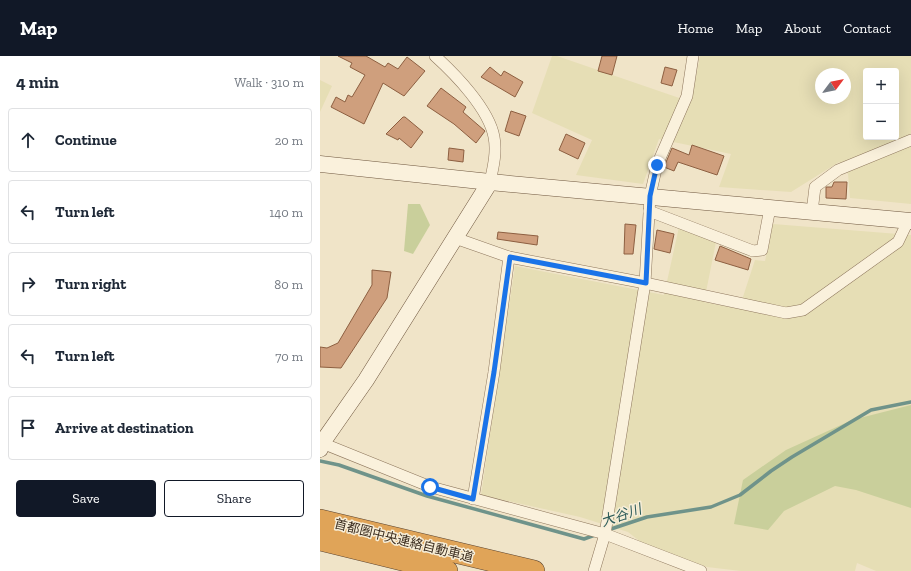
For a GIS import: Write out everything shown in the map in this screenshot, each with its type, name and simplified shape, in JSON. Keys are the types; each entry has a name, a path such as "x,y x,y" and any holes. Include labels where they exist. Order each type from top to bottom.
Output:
{"highway":[{"name":"首都圏中央連絡自動車道","path":"320,520 534,571"},
{"name":"首都圏中央連絡自動車道","path":"320,540 446,571"}],"street":[{"path":"435,56 456,75 486,118 494,136 495,155 490,182 366,380 321,445 430,487 604,534 701,571"},
{"path":"594,571 604,534 646,283 650,204 657,165 687,96 693,56"},
{"path":"812,212 815,187 838,170 911,140"},
{"path":"320,164 490,182 650,204 770,208 909,221 898,242 803,310 786,313 646,283 510,257 456,238"},
{"path":"650,204 753,251 762,250 770,208"},
{"path":"473,499 494,372 510,257"}],"shaded area":[{"path":"552,56 557,56 691,102 700,56 911,56 911,204 850,198 848,174 839,162 791,192 719,187 731,154 659,139 643,184 576,175 592,140 532,113"},
{"path":"320,80 332,86 320,112"},
{"path":"773,224 911,235 911,408 779,507 834,481 911,506 911,571 876,571 857,563 855,571 741,571 707,567 647,547 628,532 580,517 481,495 515,266 664,295 679,227 716,242 704,302 739,309 755,260 765,261"}],"green space":[{"path":"408,204 420,204 430,225 413,254 404,251"},
{"path":"911,405 911,508 856,490 835,486 784,511 768,530 734,524 743,480 786,450 852,420"}],"building":[{"path":"338,56 366,56 385,67 388,63 398,69 407,57 425,71 404,96 383,83 364,124 331,107 336,97 345,102 348,95 352,97 365,75 350,67 352,63"},
{"path":"602,56 617,56 612,75 598,71"},
{"path":"490,67 501,76 504,71 523,82 515,97 481,77"},
{"path":"665,67 677,70 672,86 661,83"},
{"path":"441,88 466,107 463,112 485,131 476,143 454,124 427,106"},
{"path":"511,111 526,116 519,136 505,131"},
{"path":"403,117 423,132 411,148 399,138 398,140 386,134"},
{"path":"566,134 585,143 578,159 559,150"},
{"path":"692,145 724,156 717,175 678,162 674,171 664,167 672,148 689,155"},
{"path":"449,148 464,150 463,162 448,160"},
{"path":"834,182 847,182 846,199 826,198 826,187 832,187"},
{"path":"625,224 636,225 633,254 624,254"},
{"path":"657,230 674,234 670,253 654,249"},
{"path":"498,232 538,236 537,245 497,239"},
{"path":"720,246 751,259 748,270 715,260"},
{"path":"372,270 391,272 387,298 341,368 320,367 320,347 327,348 338,343 372,285"}],"waterway":[{"name":"大谷川","path":"608,530 647,517 711,507 740,495 792,457 871,410 911,402"},
{"name":"大谷川","path":"320,461 339,465 427,496 584,539 595,535"}],"route":[{"path":"430,487 473,499 494,372 510,257 646,283 650,196 657,165"}]}
